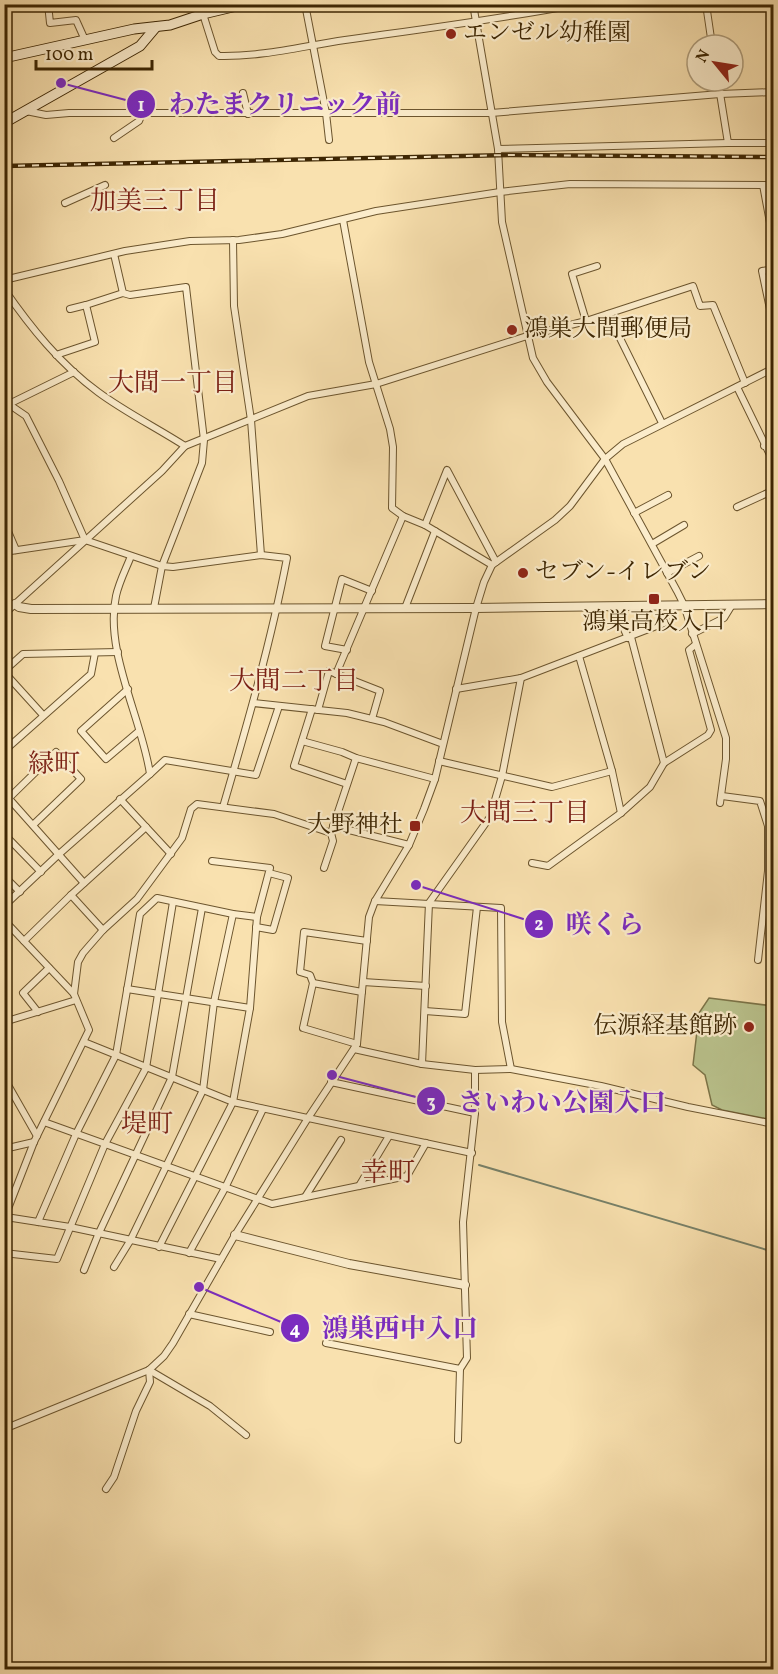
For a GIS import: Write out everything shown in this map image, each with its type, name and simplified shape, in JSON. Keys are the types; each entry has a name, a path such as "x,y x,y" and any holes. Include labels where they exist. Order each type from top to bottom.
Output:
{"main road":[{"path":"4,58 134,29 170,25 245,4"},
{"path":"4,123 140,46 156,27"}],"street":[{"path":"48,4 50,23 76,20 85,40"},
{"path":"305,4 329,140"},
{"path":"472,4 477,21 498,149 502,222 533,358 547,382 605,459 684,605 726,738 721,799 760,801 768,826 771,870 758,960"},
{"path":"203,14 215,52 219,56 244,56 536,14 579,4"},
{"path":"706,4 710,33"},
{"path":"26,111 46,115 69,113 491,113 720,94 774,92"},
{"path":"243,93 248,114"},
{"path":"720,94 728,143"},
{"path":"114,138 139,121 142,114"},
{"path":"498,149 774,143"},
{"path":"4,280 114,254 182,242 233,240 282,234 376,211 500,192 570,184 774,185"},
{"path":"65,203 105,185"},
{"path":"763,185 771,228 774,230"},
{"path":"343,220 369,362 390,429 393,447 392,508 403,516 425,525 494,563"},
{"path":"233,240 234,306 251,420 261,555"},
{"path":"114,254 123,293"},
{"path":"586,321 572,274 597,266"},
{"path":"773,326 762,271 774,269"},
{"path":"4,614 162,471 185,446 308,396 376,384 527,336 586,321 693,286 700,306 713,305 745,383"},
{"path":"70,309 123,293 130,296 186,287 204,440 202,463 162,566 154,608"},
{"path":"4,289 56,355 74,372 100,393 185,446"},
{"path":"56,355 95,342 86,305"},
{"path":"608,314 662,423"},
{"path":"4,1429 149,1370 165,1356 220,1259 331,1082 356,1047 369,917 375,901 409,845 435,779 476,608 484,582 494,563 555,520 570,506 605,459 623,444 774,368"},
{"path":"6,403 74,372"},
{"path":"738,387 774,464"},
{"path":"6,403 26,416 59,481 85,540"},
{"path":"764,446 774,443"},
{"path":"425,525 447,470 494,563"},
{"path":"737,507 774,490"},
{"path":"634,513 668,495"},
{"path":"336,674 366,608 403,516"},
{"path":"4,522 16,550"},
{"path":"651,544 684,525"},
{"path":"405,608 435,531"},
{"path":"4,552 85,540 162,566 173,567 261,555 287,558 278,608 235,772 223,807"},
{"path":"130,556 116,594 114,609 118,652 150,774"},
{"path":"667,573 699,556"},
{"path":"347,651 325,646 342,579 372,591"},
{"path":"15,604 32,609 476,608 774,604"},
{"path":"692,634 724,618 732,605"},
{"path":"618,606 618,616 629,638 664,763"},
{"path":"456,689 521,678 667,622"},
{"path":"532,863 548,866 621,813 650,787 664,763 708,735 711,730 689,650 695,645"},
{"path":"43,715 4,671 23,654 118,652"},
{"path":"4,751 91,674 95,653"},
{"path":"579,656 612,771 621,813"},
{"path":"347,784 294,766 329,671 380,691 372,719"},
{"path":"422,1064 429,903 490,817 502,776 521,678"},
{"path":"128,689 81,731 106,759 139,731"},
{"path":"253,703 347,713 372,719 443,744"},
{"path":"4,906 165,760 256,775 279,706"},
{"path":"302,741 435,779"},
{"path":"33,825 81,779 56,753 7,796 84,883"},
{"path":"324,868 333,841 332,829 356,758"},
{"path":"439,761 552,787 612,771"},
{"path":"120,799 171,854"},
{"path":"75,997 78,962 83,953 103,930 137,899 182,838 191,809 197,804 274,814 409,845"},
{"path":"24,940 146,827"},
{"path":"4,834 41,872"},
{"path":"159,1246 233,1102 250,1008 257,917 270,868 212,861"},
{"path":"256,927 273,930 288,878 269,873"},
{"path":"4,876 20,892"},
{"path":"71,895 103,930"},
{"path":"38,1222 76,1134 116,1055 140,914 157,898 257,917"},
{"path":"375,901 501,908 502,1022 511,1069"},
{"path":"4,1253 57,1259 105,1144 146,1068 173,902"},
{"path":"425,1011 465,1014 477,907"},
{"path":"84,1270 172,1077 202,908"},
{"path":"114,1267 130,1241 203,1090 214,1002 233,914"},
{"path":"4,920 75,997 89,1030 35,1139 5,1218 70,1227 98,1235 220,1259"},
{"path":"367,941 304,932 300,972 310,975 313,983 303,1028 356,1047 422,1064 475,1070 511,1069 774,1124"},
{"path":"38,1012 23,993 49,968"},
{"path":"363,982 426,986"},
{"path":"313,983 362,992"},
{"path":"127,989 250,1008"},
{"path":"4,1022 38,1012 75,997"},
{"path":"84,1042 233,1102 472,1153"},
{"path":"458,1440 460,1369 467,1358 463,1222 472,1153 475,1070"},
{"path":"4,1078 35,1139"},
{"path":"331,1082 475,1113"},
{"path":"189,1253 225,1188 263,1108"},
{"path":"44,1122 272,1204 407,1176 426,1143"},
{"path":"359,1186 389,1136"},
{"path":"4,1149 35,1139"},
{"path":"306,1197 341,1140"},
{"path":"235,1235 349,1264 465,1285"},
{"path":"189,1314 270,1332"},
{"path":"326,1343 460,1369"},
{"path":"149,1370 210,1406 246,1434"},
{"path":"106,1489 114,1477 136,1411 150,1382 149,1370"}],"green space":[{"path":"709,998 773,1006 773,1120 722,1110 712,1105 705,1075 693,1065 697,1016"}],"waterway":[{"path":"479,1165 774,1252"}],"railway":[{"path":"4,166 511,155 774,157"}],"place":[{"name":"エンゼル幼稚園","path":"451,34"},
{"name":"わたまクリニック前","path":"61,83"},
{"name":"鴻巣大間郵便局","path":"512,330"},
{"name":"セブン-イレブン","path":"523,573"},
{"name":"鴻巣高校入口","path":"654,599"},
{"name":"大野神社","path":"415,826"},
{"name":"咲くら","path":"416,885"},
{"name":"伝源経基館跡","path":"749,1027"},
{"name":"さいわい公園入口","path":"332,1075"},
{"name":"鴻巣西中入口","path":"199,1287"}],"district":[{"name":"加美三丁目","path":"155,202"},
{"name":"大間一丁目","path":"173,384"},
{"name":"大間二丁目","path":"294,682"},
{"name":"緑町","path":"54,765"},
{"name":"大間三丁目","path":"525,814"},
{"name":"堤町","path":"147,1125"},
{"name":"幸町","path":"388,1174"}]}
